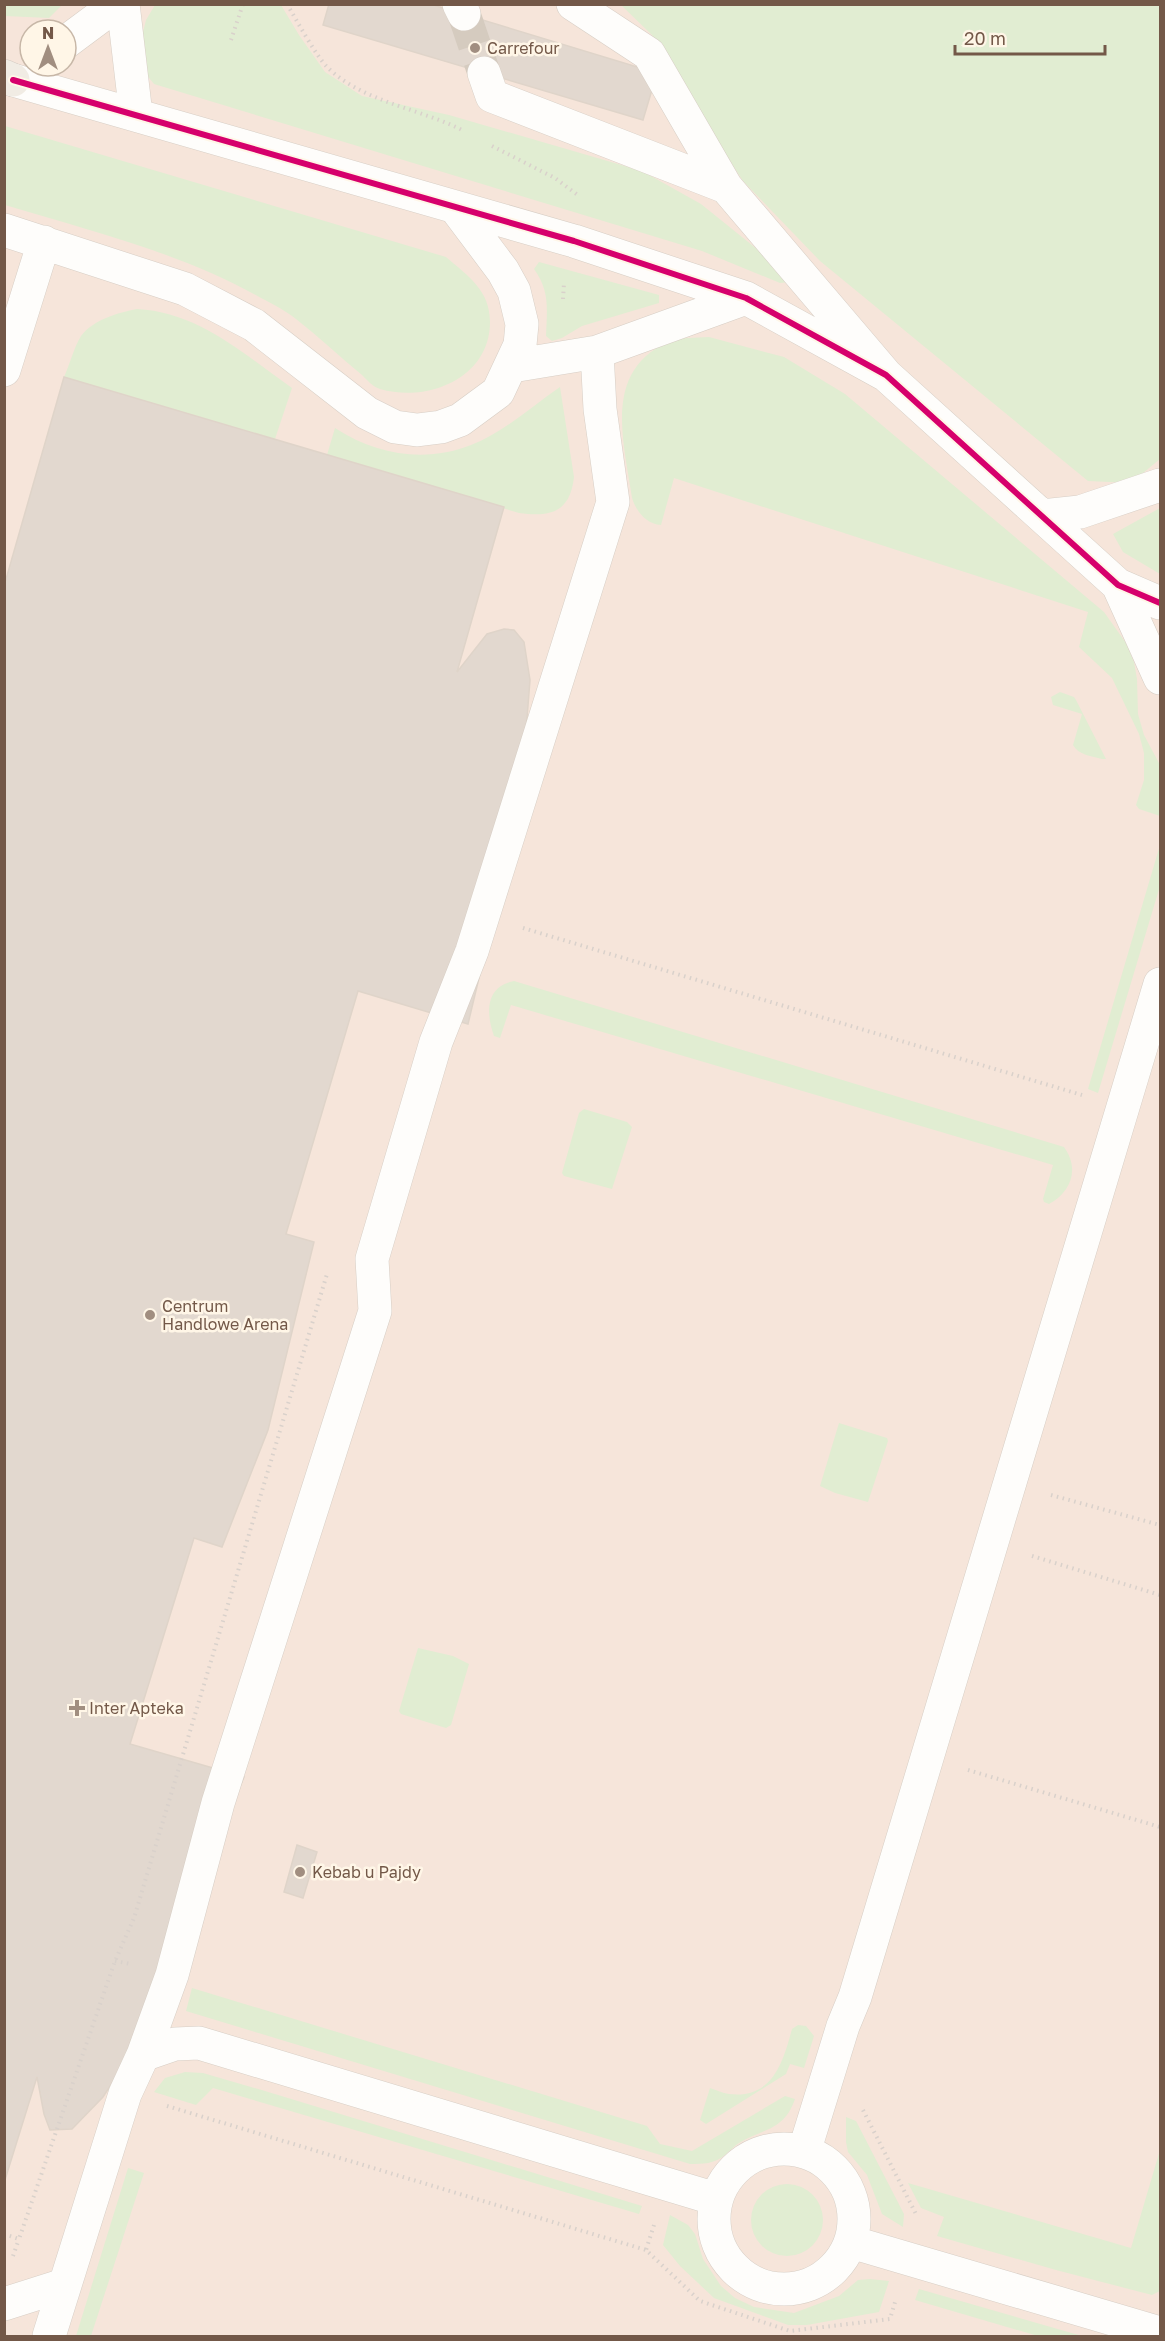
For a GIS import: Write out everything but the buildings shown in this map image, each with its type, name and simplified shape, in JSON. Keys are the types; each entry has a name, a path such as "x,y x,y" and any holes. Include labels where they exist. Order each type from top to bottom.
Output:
{"street":[{"path":"78,33 117,4"},
{"path":"123,4 136,116"},
{"path":"573,4 649,54 726,187 886,375 1118,585 1161,603"},
{"path":"484,73 492,96 726,187"},
{"path":"14,75 136,116 574,241 746,298 886,375"},
{"path":"4,230 185,289 254,325 367,413 395,428 417,430 441,427 460,420 498,392 520,345 522,324 514,291 503,271 454,207"},
{"path":"4,370 44,242"},
{"path":"512,366 597,352 746,298"},
{"path":"49,2337 125,2094 143,2055 172,1975 218,1803 375,1311 372,1259 436,1042 472,951 613,502 600,409 597,352"},
{"path":"1042,516 1089,510 1161,485"},
{"path":"1118,585 1161,678"},
{"path":"804,2152 843,2026 859,1986 1089,1214 1161,984"},
{"path":"143,2055 175,2044 199,2043 716,2199"},
{"path":"783,2149 804,2152 825,2161 841,2177 852,2197 855,2219 852,2242 840,2264 822,2280 799,2289 774,2290 751,2282 732,2267 718,2247 713,2223 716,2199 726,2179 741,2163 761,2153 783,2149"},
{"path":"852,2242 1161,2333"},
{"path":"4,2304 64,2284"}],"path":[{"path":"231,39 243,4"},
{"path":"287,4 326,66 362,92 443,120 474,136"},
{"path":"484,141 555,178 577,193 582,201"},
{"path":"521,927 1091,1097"},
{"path":"4,2234 19,2239 115,1961 134,1918 329,1269"},
{"path":"1045,1493 1161,1525"},
{"path":"1026,1554 1161,1595"},
{"path":"960,1768 1161,1827"},
{"path":"858,2101 920,2223"},
{"path":"187,2113 646,2250 700,2301 790,2331 890,2319 897,2298"},
{"path":"646,2250 656,2215"}],"shaded area":[{"name":"Centrum Handlowe Arena","path":"5,5 663,5 1160,421 1160,2336 5,2336"}],"green space":[{"path":"5,4 62,4 49,18 5,16"},
{"path":"155,5 281,5 325,72 362,96 449,115 642,171 701,204 778,266 789,282 780,283 702,251 154,84 145,73 140,44 146,20"},
{"path":"621,5 1160,5 1160,459 1131,483 1088,481 820,261 743,181 694,106 652,35"},
{"path":"5,126 446,257 476,285 486,301 490,322 487,342 480,358 468,372 436,389 399,392 377,388 292,316 231,282 136,244 5,205"},
{"path":"539,262 659,295 659,303 582,326 552,341 546,336 547,309 543,285 534,269"},
{"path":"137,309 159,312 200,326 238,349 292,388 275,439 64,377 79,340 86,330 107,318"},
{"path":"709,337 784,357 845,394 1104,612 1126,643 1134,662 1138,714 1144,735 1160,765 1160,816 1139,809 1136,805 1144,780 1144,753 1139,734 1112,678 1079,647 1088,612 674,478 661,525 642,516 632,498 622,432 625,390 633,371 647,355 673,340"},
{"path":"560,387 574,477 568,498 557,510 549,513 519,513 327,455 335,428 367,445 384,450 419,455 454,451 494,434"},
{"path":"1160,508 1160,574 1123,552 1113,534"},
{"path":"1060,692 1074,697 1106,759 1086,755 1075,748 1073,745 1082,714 1053,705 1051,697"},
{"path":"1160,845 1160,886 1098,1093 1088,1089"},
{"path":"514,981 1064,1147 1072,1164 1071,1179 1063,1193 1049,1204 1043,1199 1053,1165 511,1005 500,1038 494,1036 491,1028 490,1002 498,989"},
{"path":"584,1109 627,1122 632,1127 612,1189 564,1176 562,1173 579,1113"},
{"path":"839,1423 887,1438 888,1441 868,1502 835,1493 820,1486"},
{"path":"418,1648 453,1656 469,1664 451,1725 446,1728 401,1714 399,1711"},
{"path":"192,1988 647,2126 660,2144 692,2151 785,2096 795,2099 779,2123 739,2143 713,2162 690,2164 186,2011"},
{"path":"798,2025 806,2026 814,2036 804,2068 790,2064 786,2074 706,2124 700,2120 710,2088 729,2094 744,2094 756,2091 766,2084 780,2065 792,2029"},
{"path":"185,2072 203,2073 265,2091 642,2206 639,2214 213,2088 196,2105 154,2092 165,2078"},
{"path":"846,2117 856,2121 904,2214 903,2227 882,2214 867,2175 848,2152"},
{"path":"1160,2150 1160,2291 1152,2295 937,2236 944,2217 921,2208 908,2183 1131,2248"},
{"path":"128,2168 144,2173 91,2336 76,2336"},
{"path":"794,2184 813,2194 821,2206 823,2220 821,2234 813,2246 801,2254 780,2256 761,2246 753,2234 751,2213 761,2194 773,2186"},
{"path":"670,2215 688,2225 695,2234 703,2259 721,2286 735,2298 754,2307 794,2313 839,2296 858,2280 870,2279 889,2281 879,2312 807,2325 788,2325 714,2298 680,2266 663,2245"},
{"path":"919,2289 1082,2336 1038,2336 915,2300"}],"tunnel":[{"path":"464,14 484,73"}],"cycle path":[{"path":"13,80 574,241 746,298 886,375 1118,585 1160,603"}],"place":[{"name":"Carrefour","path":"475,48"},
{"name":"Centrum Handlowe Arena","path":"150,1315"},
{"name":"Inter Apteka","path":"77,1708"},
{"name":"Kebab u Pajdy","path":"300,1872"}]}
